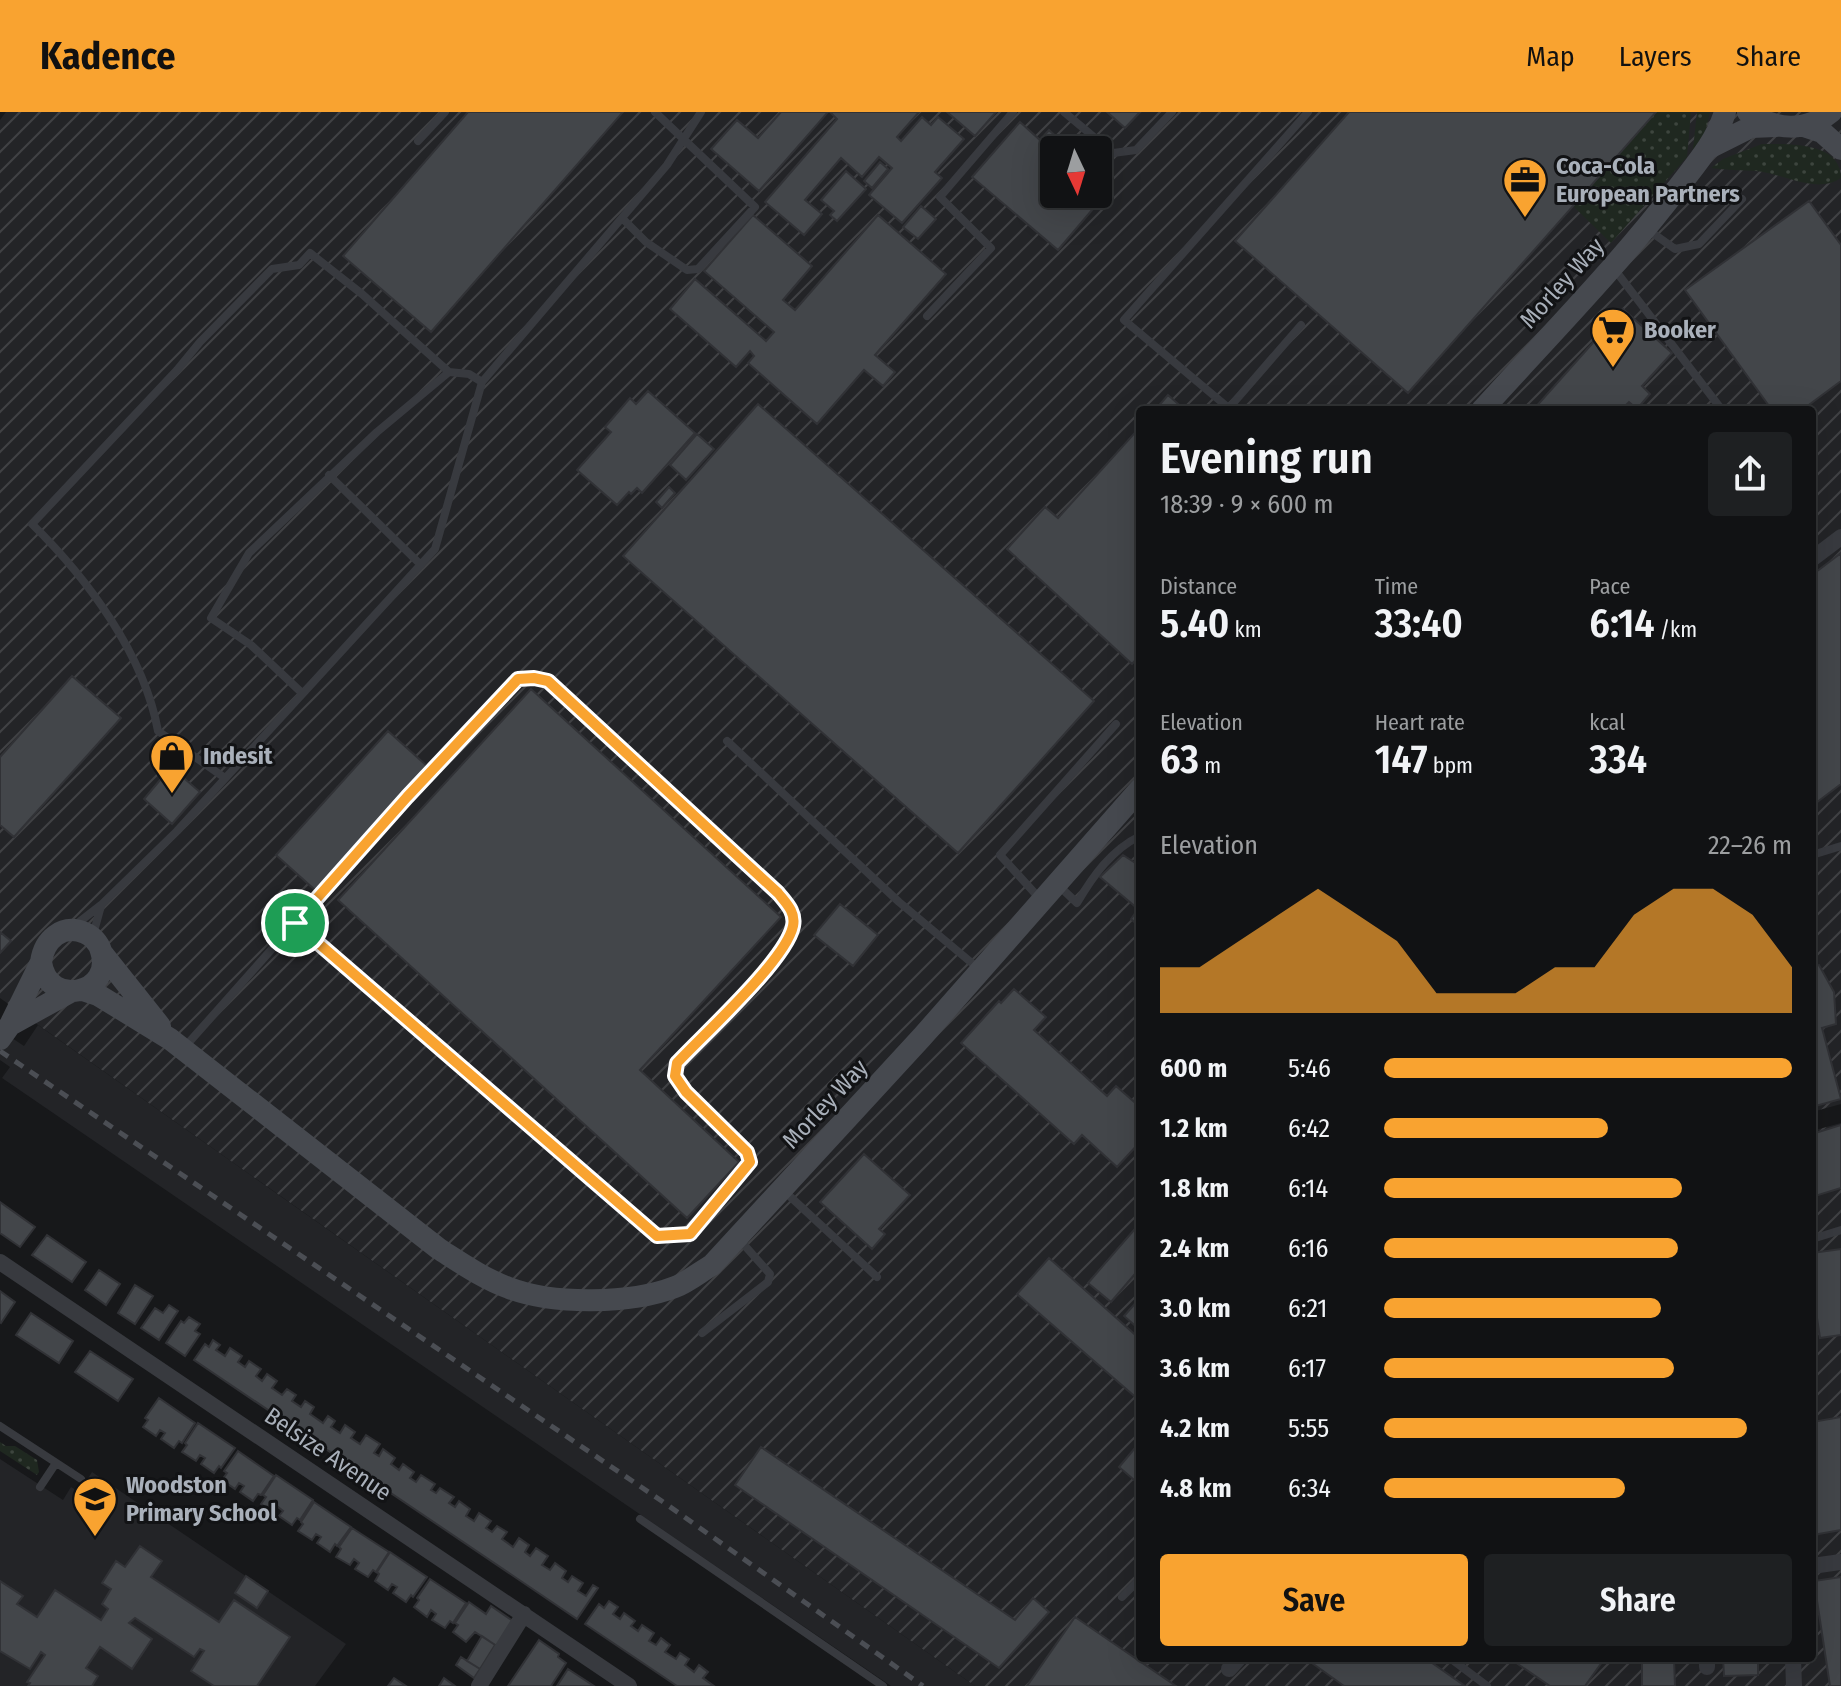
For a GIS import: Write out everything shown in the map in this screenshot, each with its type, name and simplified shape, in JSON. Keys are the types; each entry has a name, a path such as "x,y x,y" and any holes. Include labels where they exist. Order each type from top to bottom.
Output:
{"street":[{"name":"Morley Way","path":"1486,406 1647,228 1707,150 1725,112"},
{"path":"1748,112 1777,126 1804,126 1822,132 1841,149"},
{"path":"1804,126 1823,119 1831,112"},
{"name":"Morley Way","path":"1707,150 1751,127 1777,126"},
{"path":"1816,556 1841,537"},
{"name":"Morley Way","path":"76,991 98,995 176,1044 439,1249 508,1288 539,1297 574,1299 610,1299 647,1294 676,1287 712,1265 922,1037 1136,794"},
{"path":"60,932 84,932 97,945 100,974 5,1032 41,962 47,942 60,932"},
{"name":"Morley Way","path":"97,945 176,1044"},
{"path":"41,962 46,979 59,989 76,991"},
{"name":"Belsize Avenue","path":"0,1262 629,1686"},
{"path":"1816,1565 1841,1562"},
{"path":"479,1686 524,1614"},
{"path":"1793,1662 1794,1686"}],"lane":[{"path":"418,141 445,112"},
{"path":"622,218 646,242 687,270 698,269 755,207 655,112"},
{"path":"67,931 101,905 177,831 435,549 482,382 667,165 701,112"},
{"path":"927,316 991,248 940,197 1013,112"},
{"path":"1064,112 1113,153 1136,150 1172,112"},
{"path":"1226,406 1124,320 1308,112"},
{"path":"1647,228 1675,249 1699,244 1742,199"},
{"path":"225,778 158,731 155,712 137,666 94,596 60,552 32,524 272,269 299,265 310,253 362,294 449,372 469,374 482,382"},
{"path":"1612,266 1719,406"},
{"path":"1233,406 1301,325"},
{"path":"302,693 251,645 211,618 249,553 329,475 449,372"},
{"path":"329,475 421,565"},
{"path":"176,1044 295,923 518,679 534,678 548,681 778,893 792,911 793,925 779,956 677,1063 675,1076 686,1092 747,1152 750,1162 690,1234 657,1236 295,923"},
{"path":"1116,724 1000,855 1049,892 1077,903 1095,874 1136,838"},
{"path":"727,741 899,902 980,970"},
{"path":"1816,854 1841,846"},
{"path":"97,945 101,905"},
{"path":"782,1189 877,1277"},
{"path":"1816,1238 1841,1230"},
{"path":"702,1333 768,1282 770,1274 738,1237"},
{"path":"0,1426 81,1479"},
{"path":"40,1487 56,1463"},
{"path":"640,1519 883,1686"},
{"path":"1122,1597 1136,1583"},
{"path":"1455,1662 1487,1686"}],"shaded area":[{"path":"6,112 1841,112 1841,1104 1816,1111 1816,406 1136,406 1136,1662 1816,1662 1816,1130 1841,1123 1841,1686 975,1686 0,998 0,120"},
{"path":"1656,112 1691,112 1687,157 1611,243 1573,206"},
{"path":"1697,112 1710,112 1704,137 1692,158"},
{"path":"1762,144 1798,145 1823,151 1839,166 1841,178 1831,183 1810,184 1756,171 1711,168 1723,159"},
{"path":"38,1025 975,1686 891,1686 2,1078 10,1067 0,1060 0,1030 24,1046"},
{"path":"0,1442 15,1446 37,1460 37,1475 0,1451"},
{"name":"Woodston Primary School","path":"0,1459 63,1500 71,1487 79,1492 92,1472 346,1644 315,1686 0,1686"}],"building":[{"path":"468,112 623,112 431,332 343,256"},
{"path":"781,112 828,112 759,191 711,149 737,120 758,138"},
{"path":"830,112 919,112 897,137 901,141 922,117 931,125 938,117 964,139 935,172 942,178 902,223 869,195 892,168 879,157 862,177 841,158 805,200 822,214 804,235 765,202 837,119"},
{"path":"947,112 996,112 975,136"},
{"path":"1107,112 1140,112 1125,128"},
{"path":"1349,112 1656,112 1408,393 1235,241"},
{"path":"1020,122 1040,140 1040,208 1094,208 1058,250 972,177"},
{"path":"880,162 888,169 872,188 864,181"},
{"path":"846,171 866,189 837,221 830,215 834,211 821,200"},
{"path":"1809,201 1841,245 1841,381 1807,406 1769,406 1685,290"},
{"path":"921,206 936,219 918,239 903,227"},
{"path":"753,215 812,266 783,300 795,310 878,215 946,274 875,355 895,372 883,386 864,370 817,424 748,363 754,356 750,351 736,367 670,309 695,279 766,341 774,332 704,271"},
{"name":"Booker","path":"1623,309 1672,353 1642,386 1650,394 1640,406 1629,402 1625,406 1537,406"},
{"path":"648,391 695,433 642,493 637,488 617,505 577,470 611,432 605,427 630,398 636,404"},
{"path":"1168,395 1180,406 1158,406"},
{"path":"758,404 1094,701 958,853 623,556"},
{"path":"1136,431 1136,660 1132,664 1007,549 1045,507 1058,518"},
{"path":"697,434 714,449 686,480 670,465"},
{"path":"669,487 675,493 662,508 656,502"},
{"path":"1841,553 1841,784 1816,803 1816,572"},
{"path":"72,676 121,718 14,837 0,825 0,757"},
{"path":"531,689 781,917 640,1070 739,1162 687,1218 338,900"},
{"path":"388,731 427,766 315,890 276,855"},
{"name":"Indesit","path":"171,767 200,792 172,824 144,799"},
{"path":"1123,855 1136,863 1136,907 1100,877"},
{"path":"840,904 878,935 853,966 814,935"},
{"path":"0,932 11,941 0,953"},
{"path":"1816,965 1819,965 1834,992 1836,1024 1822,1028 1841,1099 1816,1106"},
{"path":"1014,989 1046,1017 1034,1030 1107,1096 1116,1086 1136,1104 1136,1146 1117,1167 1082,1135 1074,1144 961,1043 999,1001 1001,1003"},
{"path":"1841,1125 1841,1188 1816,1196 1816,1133"},
{"path":"864,1154 910,1195 879,1229 885,1234 872,1249 820,1202"},
{"path":"0,1202 35,1227 20,1247 0,1233"},
{"path":"1136,1228 1136,1273 1111,1302 1088,1283"},
{"path":"47,1235 86,1262 72,1282 32,1255"},
{"path":"1841,1249 1841,1335 1820,1338 1816,1312 1816,1252"},
{"path":"1049,1258 1136,1335 1136,1398 1017,1294"},
{"path":"99,1270 120,1284 106,1305 85,1290"},
{"path":"135,1285 153,1296 135,1324 118,1313"},
{"path":"0,1291 15,1302 1,1323 0,1322"},
{"path":"1136,1302 1136,1326 1124,1316"},
{"path":"169,1305 178,1311 159,1340 141,1328 155,1308 163,1313"},
{"path":"31,1313 73,1341 59,1363 16,1335"},
{"path":"189,1317 200,1324 195,1331 200,1334 185,1356 166,1343 181,1321 184,1323"},
{"path":"213,1340 220,1345 216,1350 225,1356 230,1348 242,1356 238,1362 245,1367 249,1361 261,1369 256,1376 262,1381 267,1374 277,1381 272,1388 282,1395 287,1389 296,1395 292,1401 301,1407 305,1401 314,1407 310,1414 323,1423 328,1416 335,1421 331,1427 340,1433 345,1425 355,1432 351,1438 360,1444 366,1435 380,1444 374,1453 379,1456 383,1449 395,1458 391,1464 399,1470 403,1464 414,1472 410,1478 416,1482 421,1475 435,1484 431,1490 436,1493 440,1488 454,1497 449,1503 455,1507 459,1501 470,1509 466,1516 474,1521 479,1513 491,1521 486,1528 492,1532 497,1526 507,1532 502,1539 513,1547 519,1538 529,1545 525,1552 530,1556 536,1548 548,1556 542,1565 550,1570 555,1563 566,1571 562,1578 568,1582 572,1576 583,1583 578,1591 586,1596 593,1585 598,1588 577,1619 194,1360 205,1344 209,1347"},
{"path":"90,1351 133,1379 118,1401 75,1372"},
{"path":"159,1398 195,1423 182,1443 179,1441 174,1448 161,1439 165,1433 160,1430 156,1436 143,1427 148,1420 145,1418"},
{"path":"1841,1417 1841,1530 1816,1534 1816,1421"},
{"path":"198,1423 235,1448 214,1473 201,1464 205,1458 200,1455 196,1461 182,1452"},
{"path":"761,1447 1015,1620 1033,1598 1049,1612 999,1668 735,1485"},
{"path":"1136,1447 1136,1482 1119,1467"},
{"path":"238,1451 274,1476 253,1501 240,1492 244,1486 239,1483 235,1489 222,1480 227,1473 224,1471"},
{"path":"276,1475 313,1500 300,1520 297,1518 292,1525 279,1516 283,1511 278,1507 274,1513 261,1504"},
{"path":"314,1502 351,1527 330,1552 317,1543 321,1537 316,1534 312,1540 298,1531"},
{"path":"352,1528 389,1552 376,1572 373,1570 368,1577 355,1569 359,1563 354,1559 350,1565 336,1557"},
{"path":"140,1546 162,1561 151,1577 219,1622 234,1600 290,1637 257,1686 214,1686 191,1671 204,1651 200,1649 194,1657 135,1618 129,1623 152,1639 132,1669 100,1647 86,1668 98,1676 92,1686 28,1686 30,1683 27,1682 45,1655 41,1652 30,1669 0,1651 0,1581 23,1596 17,1604 37,1617 55,1590 101,1620 108,1609 102,1604 111,1589 102,1583 116,1561 125,1567"},
{"path":"390,1552 427,1577 406,1602 393,1593 397,1587 392,1584 388,1590 375,1581"},
{"path":"246,1576 268,1591 257,1608 235,1593"},
{"path":"1841,1577 1841,1686 1830,1686 1816,1581"},
{"path":"430,1579 466,1603 453,1623 450,1621 445,1628 432,1620 436,1614 431,1610 427,1617 414,1607"},
{"path":"609,1601 618,1607 613,1614 620,1619 624,1613 635,1621 631,1626 638,1631 642,1625 654,1633 649,1641 656,1645 661,1638 670,1645 665,1652 676,1659 680,1653 689,1659 685,1665 694,1672 699,1665 708,1672 703,1678 714,1686 677,1686 585,1624 599,1604 604,1608"},
{"path":"469,1602 486,1614 491,1606 513,1621 497,1646 475,1632 466,1642 453,1632 458,1625 455,1623"},
{"path":"1075,1617 1136,1659 1136,1662 1141,1662 1176,1686 1027,1686"},
{"path":"482,1636 495,1645 480,1669 467,1661"},
{"path":"539,1640 566,1663 551,1686 508,1686"},
{"path":"461,1657 480,1669 474,1678 456,1665"},
{"path":"1311,1662 1431,1662 1465,1686 1344,1686"},
{"path":"1515,1662 1602,1662 1585,1686 1550,1686"},
{"path":"1642,1662 1674,1662 1675,1686 1642,1686"},
{"path":"1723,1662 1758,1662 1758,1675 1724,1676"},
{"path":"568,1669 594,1686 557,1686"},
{"path":"394,1678 406,1686 388,1686"},
{"path":"444,1678 455,1686 439,1686"}],"railway":[{"path":"0,1051 666,1504 923,1686"}],"place":[{"name":"Coca-Cola European Partners","path":"1525,219"},
{"name":"Booker","path":"1613,369"},
{"name":"Indesit","path":"172,795"},
{"name":"Woodston Primary School","path":"95,1538"}],"route":[{"path":"518,679 548,681 778,893 792,911 793,925 779,956 677,1063 675,1076 686,1092 747,1152 750,1162 690,1234 657,1236 295,923 518,679"}]}
